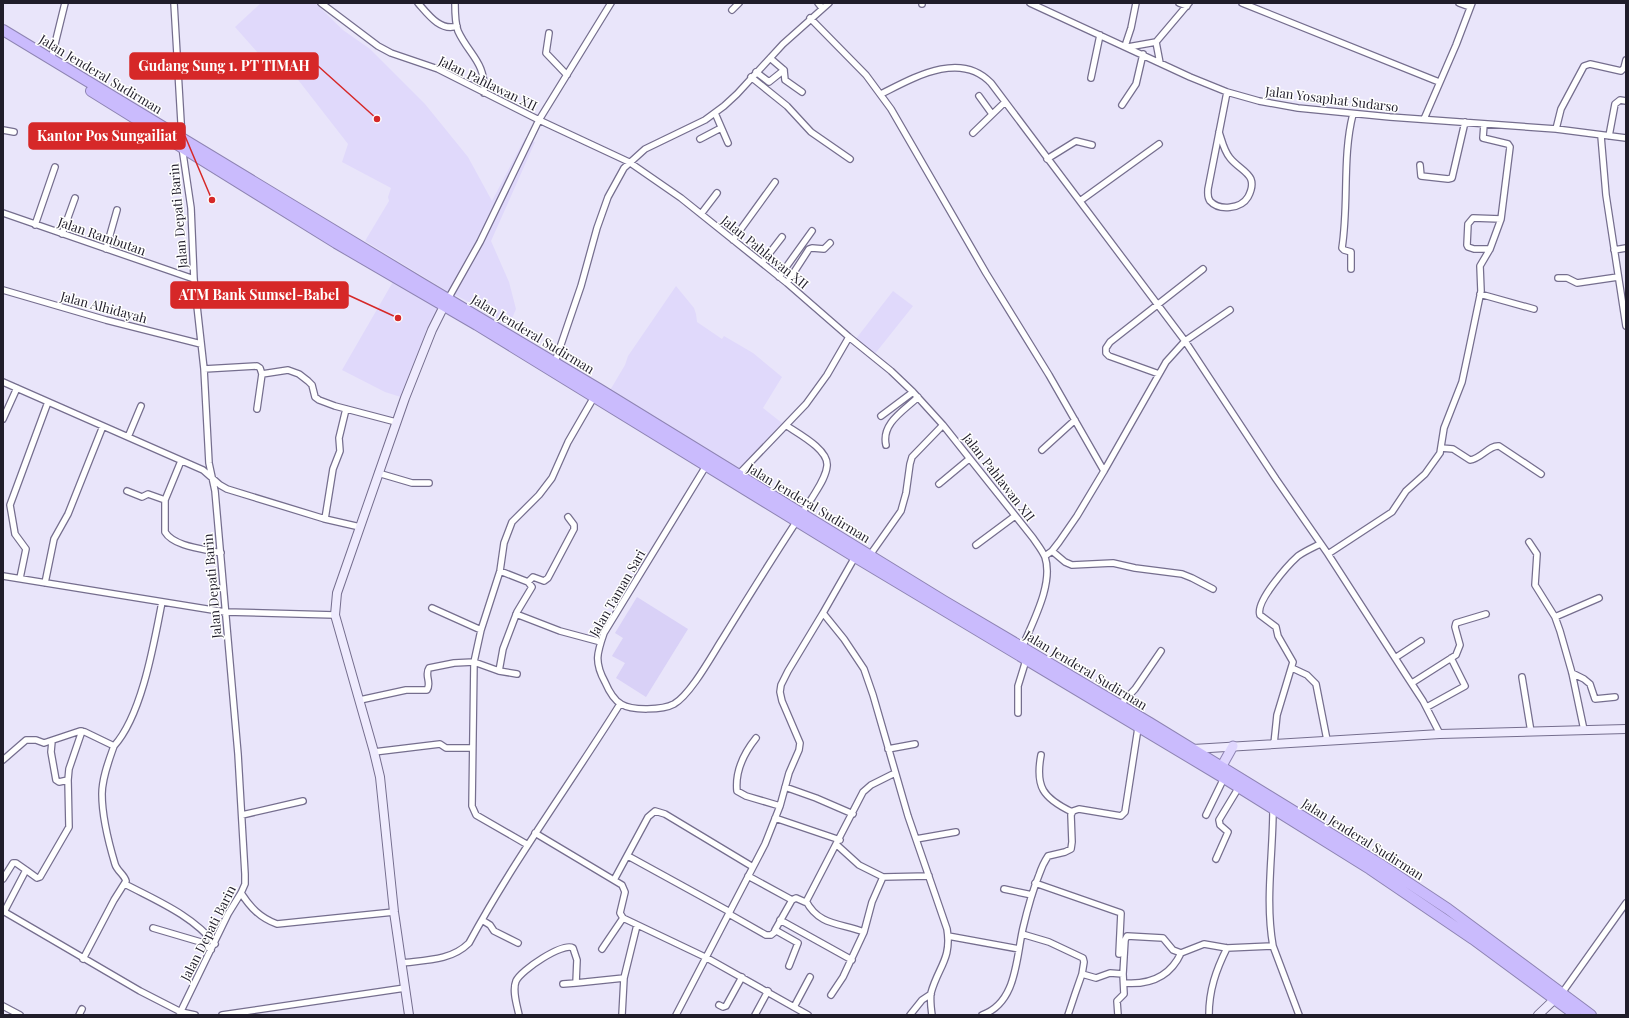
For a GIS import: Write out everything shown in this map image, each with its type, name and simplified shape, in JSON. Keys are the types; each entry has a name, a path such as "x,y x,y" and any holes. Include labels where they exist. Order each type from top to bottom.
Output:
{"highway":[{"name":"Jalan Jenderal Sudirman","path":"3,30 182,142"},
{"name":"Jalan Jenderal Sudirman","path":"3,36 182,142 446,302 594,397 706,466 870,555 1022,648 1065,678 1144,724 1221,773 1414,885 1558,996 1576,1015"},
{"name":"Jalan Jenderal Sudirman","path":"446,302 555,362 738,475 855,557 1026,660 1120,705 1144,724 1193,749 1239,787 1370,869 1558,996 1591,1015"},
{"path":"1408,894 1414,885"}],"main road":[{"path":"409,1015 394,912 380,777 360,700 335,615 338,593 396,422 432,330 446,302"},
{"path":"1193,749 1440,734 1626,729"},
{"path":"1221,773 1233,746"},
{"path":"1539,1015 1558,996"}],"street":[{"path":"52,60 65,3"},
{"name":"Jalan Depati Barin","path":"174,3 182,142 191,208 194,279 204,369 208,463 215,492 221,553 238,754 245,874 241,893 228,914 180,1013"},
{"name":"Jalan Pahlawan XII","path":"321,3 328,5 378,46 390,52 438,69 539,120 629,162 663,185 701,214 787,283 891,371 918,397 943,425 1034,538 1044,556 1047,570 1045,589 1022,648"},
{"path":"418,3 440,24 449,28 457,26"},
{"path":"455,3 458,32 480,66 484,80 484,93"},
{"path":"446,302 480,242 539,120 611,3"},
{"path":"732,10 739,3"},
{"path":"555,362 581,286 592,245 605,207 617,179 629,162 645,149 695,125 716,113 738,94 751,77 810,18 820,5 829,3"},
{"name":"Jalan Yosaphat Sudarso","path":"1030,3 1227,92 1260,101 1352,119 1424,119 1464,128 1484,124 1556,129 1601,136 1626,138"},
{"path":"1136,3 1126,46 1156,42 1188,5 1179,3"},
{"path":"1242,3 1439,82"},
{"path":"1424,119 1471,5 1460,3"},
{"path":"810,18 861,69 881,94 1104,471"},
{"path":"549,33 546,53 567,75"},
{"path":"1091,78 1100,35"},
{"path":"1156,42 1160,63"},
{"path":"1122,105 1136,84 1143,54"},
{"path":"770,58 784,70 785,80 802,92"},
{"path":"1556,129 1561,109 1584,66 1590,64 1621,71 1624,68 1626,60"},
{"path":"881,94 912,79 932,72 956,67 968,69 982,76 1006,102 1185,341 1277,481 1328,554 1412,683 1427,707 1440,734"},
{"path":"756,72 769,82 784,70"},
{"path":"751,77 787,106 811,132 850,159"},
{"path":"1219,132 1228,156 1248,173 1251,178 1251,187 1247,197 1241,205 1218,205 1210,201 1208,196 1219,132 1227,92"},
{"path":"979,96 992,114"},
{"path":"1609,136 1615,104 1620,100 1626,101"},
{"path":"973,133 1006,102"},
{"path":"716,113 728,143"},
{"path":"1351,269 1351,252 1342,248 1345,224 1348,134 1352,119"},
{"path":"1328,554 1361,534 1392,512 1406,491 1425,474 1440,453 1444,428 1462,382 1480,294 1480,266 1490,250 1501,219 1506,192 1510,147 1508,144 1483,138 1484,124"},
{"path":"700,139 721,128"},
{"path":"1420,165 1420,176 1448,179 1452,178 1464,128"},
{"path":"3,130 14,132"},
{"path":"1601,136 1606,195 1626,326"},
{"path":"1048,159 1076,141 1092,145"},
{"path":"1080,201 1159,144"},
{"path":"35,225 55,167"},
{"path":"733,240 775,182"},
{"path":"701,214 717,193"},
{"path":"62,234 76,198"},
{"path":"106,249 117,210"},
{"name":"Jalan Rambutan","path":"3,213 194,279"},
{"path":"1490,250 1468,247 1468,224 1473,218 1501,219"},
{"path":"779,277 812,231"},
{"path":"762,263 782,237"},
{"path":"787,283 809,249 824,249 830,243"},
{"path":"1614,250 1626,248"},
{"path":"1159,374 1109,356 1105,350 1110,342 1203,269"},
{"path":"1558,278 1567,278 1577,283 1618,277"},
{"name":"Jalan Alhidayah","path":"3,290 106,320 201,344"},
{"path":"1480,294 1534,309"},
{"path":"1044,556 1052,551 1077,516 1166,362 1185,341 1230,310"},
{"path":"738,475 787,426 806,404 827,375 849,337"},
{"path":"204,369 257,366 261,369 262,374 258,409"},
{"path":"262,374 285,369 296,372 311,384 315,397 318,400 396,422"},
{"path":"3,382 203,470 220,485 226,488 325,519 360,527"},
{"path":"3,419 17,388"},
{"path":"881,416 913,392"},
{"path":"528,846 480,818 474,812 471,803 474,662 480,630 500,571 504,542 512,522 546,487 552,478 568,442 594,397"},
{"path":"886,444 884,438 889,426 918,397"},
{"path":"20,578 26,549 14,534 10,505 48,402"},
{"path":"128,437 142,406"},
{"path":"325,519 333,469 340,452 339,438 346,409"},
{"path":"1042,450 1075,420"},
{"path":"870,555 900,511 906,493 912,457 943,425"},
{"path":"45,583 54,539 68,514 103,426"},
{"path":"401,963 440,958 459,952 469,943 535,834 620,704 630,707 656,709 675,703 684,695 710,658 823,479 827,468 827,460 822,452 787,426"},
{"path":"1441,448 1453,449 1470,460 1482,456 1494,446 1499,446 1541,474"},
{"path":"939,484 969,459"},
{"path":"181,461 166,500 164,529 169,538 178,543 221,553"},
{"name":"Jalan Taman Sari","path":"620,704 609,690 597,663 597,655 604,633 706,466"},
{"path":"378,473 412,483 429,482"},
{"path":"126,490 142,497 148,494 166,500"},
{"path":"976,545 1015,516"},
{"path":"528,582 533,577 544,581 548,578 574,530 574,526 568,517"},
{"path":"1529,542 1537,554 1535,585 1554,617 1560,631 1572,673 1584,730"},
{"path":"1274,744 1277,715 1292,668 1293,660 1278,636 1276,627 1260,615 1259,608 1270,590 1291,563 1307,550 1320,544"},
{"path":"1052,551 1065,562 1072,565 1113,563 1135,568 1182,574 1213,589"},
{"path":"676,1015 765,844 780,806 792,763 799,750 800,743 782,701 780,692 781,685 855,557"},
{"path":"499,671 503,649 516,614 532,589 528,582 500,571"},
{"path":"3,576 225,612 335,615"},
{"path":"1554,617 1599,598"},
{"path":"83,959 114,900 125,884 125,877 116,866 103,807 102,790 114,746 120,739 133,714 144,680 155,640 162,602"},
{"path":"432,608 480,630"},
{"path":"823,613 844,639 864,669 873,695 895,774 916,839 940,905 948,936 948,954 931,994 932,1015"},
{"path":"516,614 560,631 601,642"},
{"path":"1412,683 1456,655 1460,644 1455,624 1486,614"},
{"path":"1395,658 1421,641"},
{"path":"1120,705 1135,689 1161,651"},
{"path":"1427,707 1465,686 1465,683 1451,658"},
{"path":"1018,713 1018,686 1026,660"},
{"path":"360,700 406,690 426,691 429,686 427,673 429,668 454,663 474,662 499,671 517,674"},
{"path":"1292,668 1307,675 1316,684 1326,740"},
{"path":"1572,673 1590,684 1595,698 1616,697"},
{"path":"1522,677 1531,732"},
{"path":"1072,812 1079,809 1119,816 1124,814 1144,724"},
{"path":"3,760 26,740 36,740 43,743 82,731 114,746"},
{"path":"3,879 13,863 16,863 37,878 40,878 67,832 69,815 69,769 82,731"},
{"path":"756,738 746,750 742,758 737,791 746,796 780,806"},
{"path":"52,741 56,780 59,782 68,780"},
{"path":"374,752 440,744 446,748 472,748"},
{"path":"888,749 915,744"},
{"path":"1041,755 1038,768 1041,788 1048,796 1072,812"},
{"path":"1206,815 1221,773"},
{"path":"806,901 853,814 863,792 868,787 895,774"},
{"path":"785,787 816,798 853,814"},
{"path":"1216,859 1228,832 1219,824 1219,820 1239,787"},
{"path":"242,815 303,801"},
{"path":"1273,809 1273,834 1268,906 1273,946 1299,1015"},
{"path":"614,880 648,817 651,813 656,811 665,814 753,867"},
{"path":"982,1015 994,1013 1010,986 1018,949 1036,883 1048,856 1068,851 1071,847 1072,812"},
{"path":"775,818 838,842 859,865 883,877 929,876"},
{"path":"916,839 956,832"},
{"path":"535,834 622,885 624,890 620,912 623,918 707,958 768,991 808,1015"},
{"path":"628,856 730,913 766,935 772,934 776,931 775,929 792,900 797,898 806,901 813,912 821,918 837,926 864,932"},
{"path":"26,870 3,912 180,1013 195,1015"},
{"path":"748,876 792,900"},
{"path":"831,995 837,989 852,960 864,932 872,902 883,877"},
{"path":"1036,883 1119,911 1122,915 1124,994 1117,1002 1118,1015"},
{"path":"125,884 173,908 204,930 214,942"},
{"path":"1004,889 1032,895"},
{"path":"241,893 250,906 263,917 277,924 394,912"},
{"path":"1558,996 1626,903"},
{"path":"602,949 623,918"},
{"path":"482,920 491,926 494,931 518,943"},
{"path":"780,920 852,960"},
{"path":"622,1015 624,978 637,925"},
{"path":"153,928 204,943 214,942"},
{"path":"776,931 798,943 789,966"},
{"path":"1022,934 1049,942 1083,958 1084,962 1082,974 1068,1015"},
{"path":"948,936 1018,949"},
{"path":"1123,937 1163,938 1173,950 1181,953 1204,944 1227,948 1273,946"},
{"path":"1119,954 1123,937"},
{"path":"204,943 211,950"},
{"path":"519,1015 515,986 517,980 525,969 544,958 566,947 573,947 576,957 576,983"},
{"path":"1209,1015 1211,988 1217,968 1227,948"},
{"path":"1124,983 1138,984 1155,979 1170,970 1181,953"},
{"path":"1082,974 1094,978 1110,973 1123,974"},
{"path":"719,1005 726,1006 742,977"},
{"path":"794,1007 810,977"},
{"path":"563,984 588,980 624,978"},
{"path":"222,1015 405,988"},
{"path":"755,1015 768,991"},
{"path":"910,1015 922,1000 931,994"},
{"path":"3,1006 20,1015"},
{"path":"79,1015 82,1009"}],"shaded area":[{"path":"261,3 315,3 343,30 370,49 425,104 468,157 492,201 525,138 535,142 491,241 509,282 516,309 508,328 469,302 447,291 365,241 389,201 388,197 391,188 342,162 348,144 292,72 282,80 235,27"},
{"path":"394,280 438,307 404,398 385,392 342,370"},
{"path":"676,286 694,308 697,322 722,339 724,336 753,353 782,377 763,408 782,423 736,473 609,392 625,365 628,356"},
{"path":"893,291 913,306 874,355 855,340"},
{"path":"637,597 688,629 646,697 616,678 625,663 612,656 623,638 615,633"}],"place":[{"name":"Gudang Sung 1. PT TIMAH","path":"377,119"},
{"name":"Kantor Pos Sungailiat","path":"212,200"},
{"name":"ATM Bank Sumsel-Babel","path":"398,318"}]}
